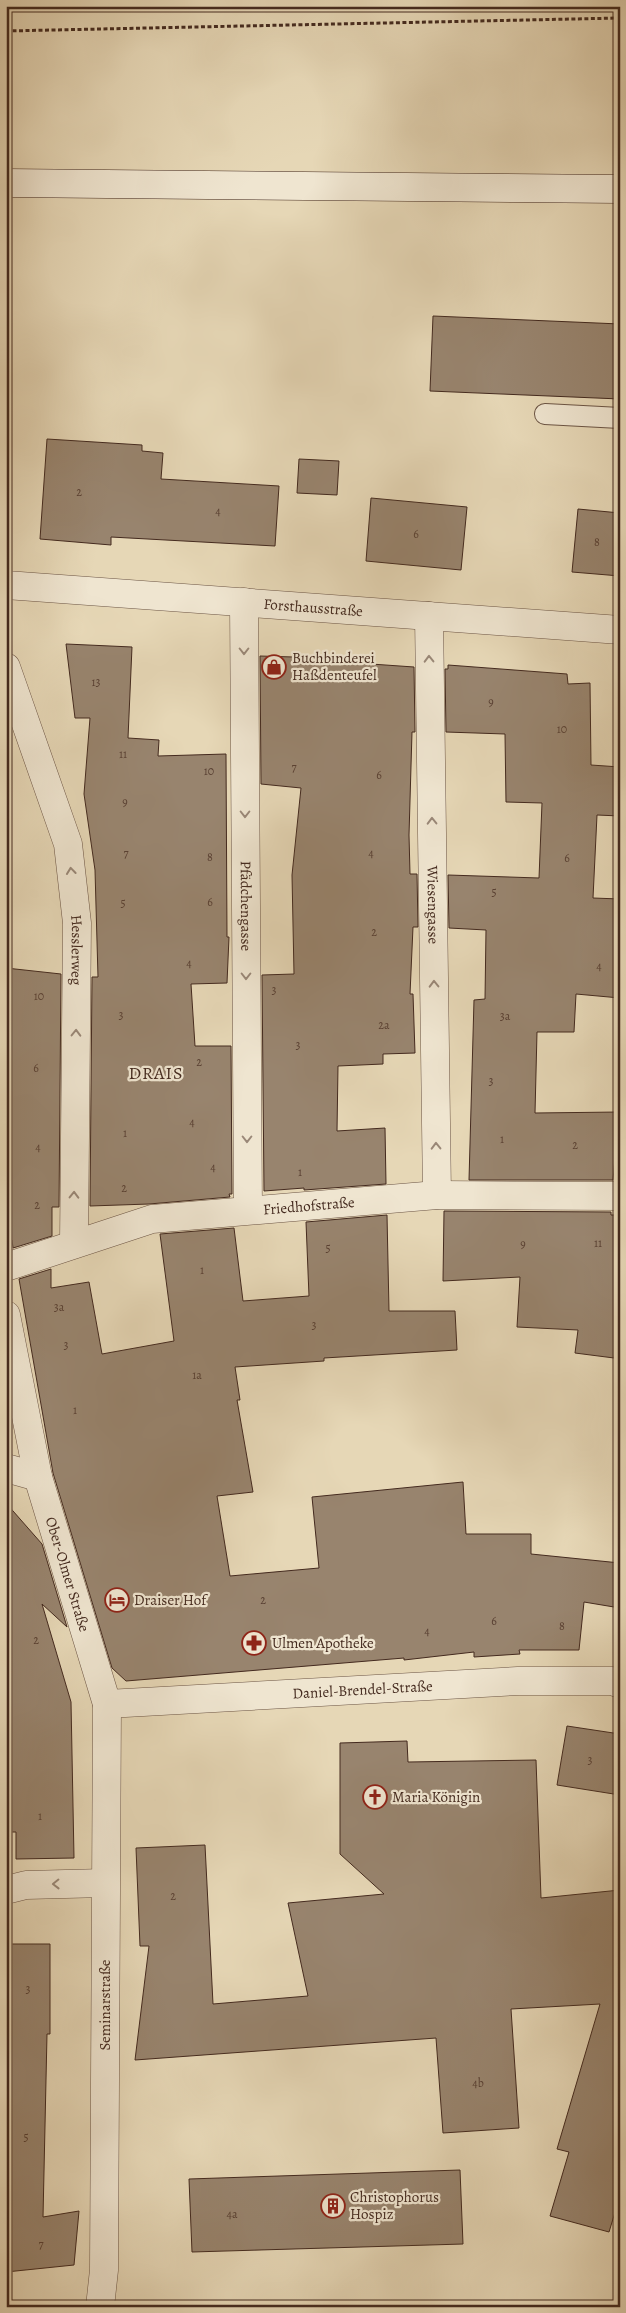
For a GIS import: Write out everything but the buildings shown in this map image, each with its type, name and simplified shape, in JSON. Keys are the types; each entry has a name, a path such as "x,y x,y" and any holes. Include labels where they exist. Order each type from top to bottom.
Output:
{"street":[{"path":"6,183 620,189"},
{"name":"Forsthausstraße","path":"6,585 620,630"},
{"name":"Pfädchengasse","path":"244,602 248,1210"},
{"name":"Wiesengasse","path":"429,616 437,1195"},
{"name":"Hesslerweg","path":"6,667 68,844 77,923 74,1244"},
{"name":"Friedhofstraße","path":"6,1267 152,1219 437,1195 620,1196"},
{"name":"Ober-Olmer Straße","path":"6,1315 38,1477 107,1704"},
{"path":"6,1468 38,1477"},
{"name":"Daniel-Brendel-Straße","path":"107,1704 518,1681 612,1682 620,1684"},
{"name":"Seminarstraße","path":"100,2307 104,2270 107,1704"},
{"path":"6,1890 26,1885 105,1883"}],"lane":[{"path":"545,414 620,418"}],"path":[{"path":"6,31 620,18"}],"place":[{"name":"Buchbinderei Haßdenteufel","path":"274,667"},
{"name":"Draiser Hof","path":"117,1600"},
{"name":"Ulmen Apotheke","path":"254,1643"},
{"name":"Maria Königin","path":"375,1797"},
{"name":"Christophorus Hospiz","path":"333,2206"}],"district":[{"name":"DRAIS","path":"156,1073"}]}
